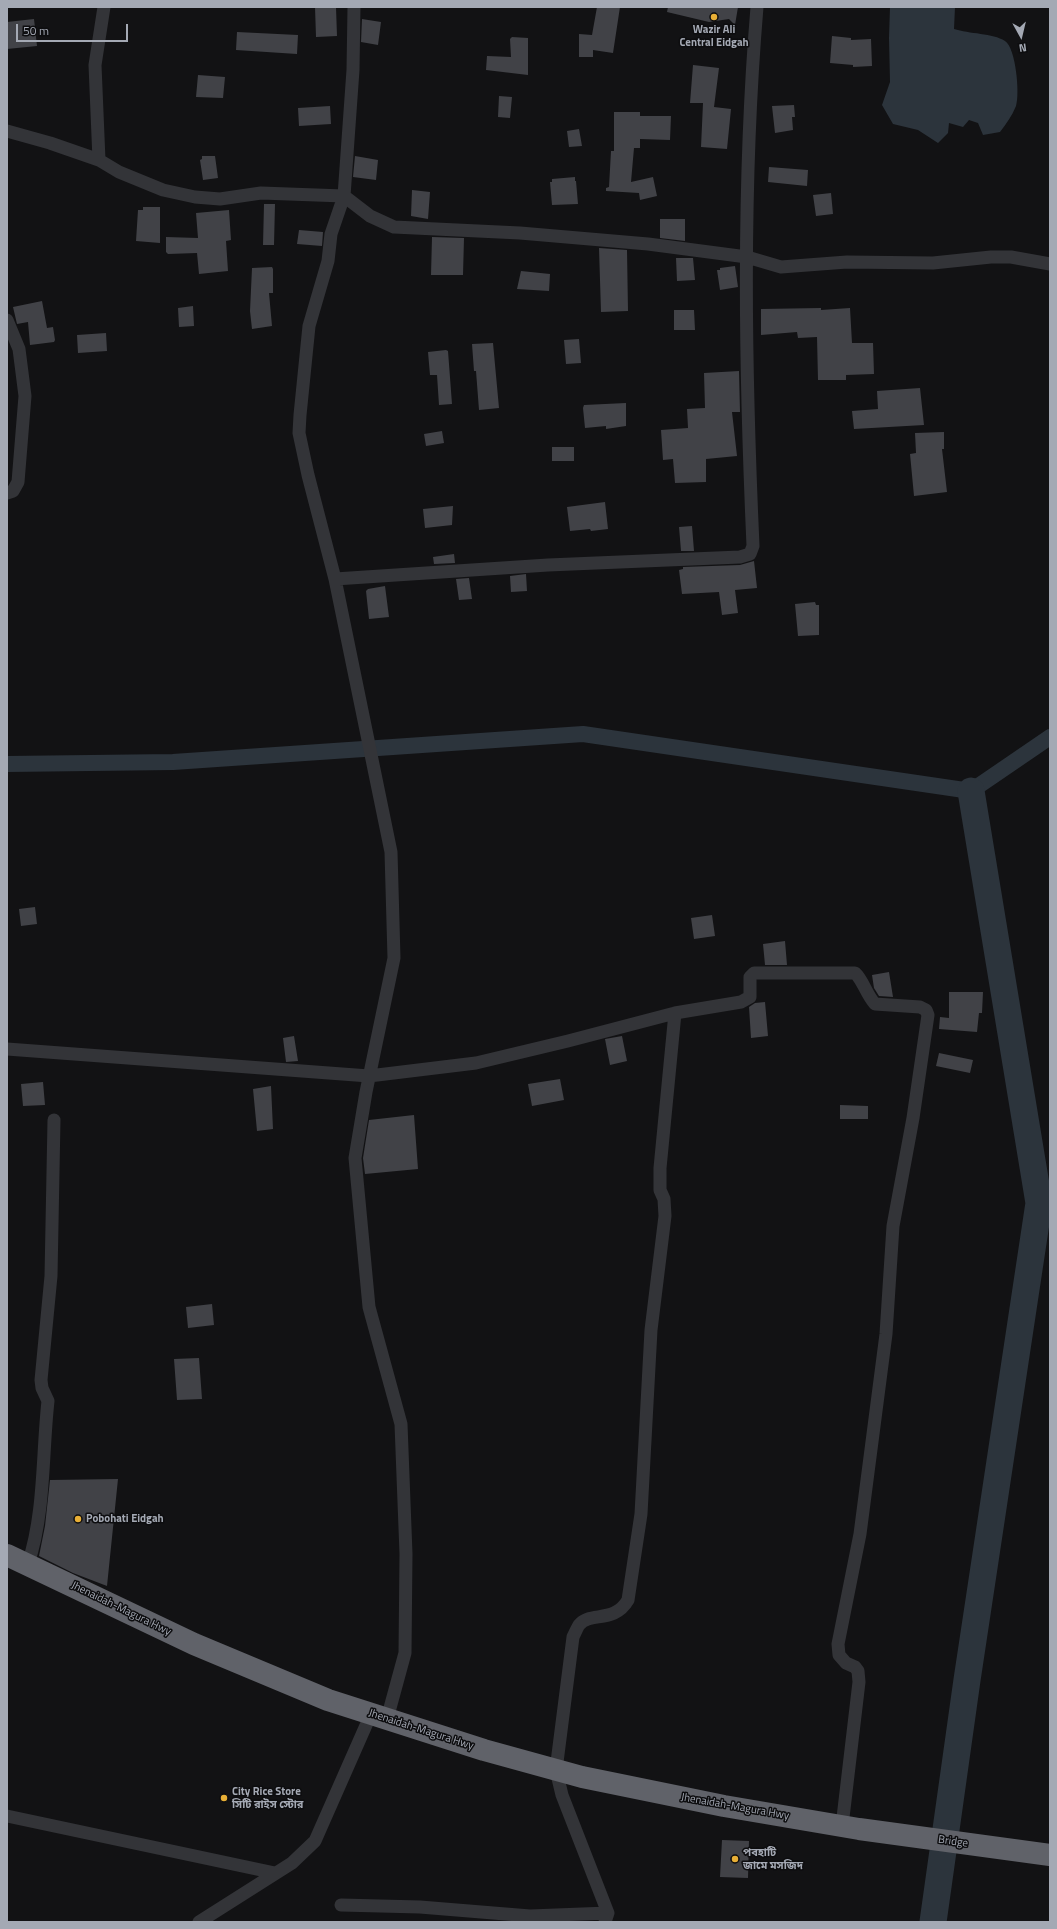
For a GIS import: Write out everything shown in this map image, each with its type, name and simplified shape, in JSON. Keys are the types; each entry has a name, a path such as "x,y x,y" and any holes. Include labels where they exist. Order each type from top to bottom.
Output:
{"highway":[{"name":"Jhenaidah-Magura Hwy","path":"7,1555 194,1644 328,1700 484,1750 582,1777 724,1806 850,1827"},
{"name":"Bridge","path":"850,1827 1048,1855"}],"street":[{"path":"99,160 95,65 104,7"},
{"path":"199,1922 275,1873 292,1864 314,1841 379,1716 405,1653 406,1554 401,1424 369,1307 355,1158 369,1076 394,958 391,852 335,579 302,450 300,415 309,326 328,261 331,234 344,196 353,70 354,7"},
{"path":"335,579 540,565 740,557 750,554 753,546 748,437 747,257 751,83 757,7"},
{"path":"7,132 50,143 99,160 119,172 163,190 195,197 220,199 261,193 344,196 370,216 394,227 520,233 640,243 747,257 781,267 847,262 933,263 991,257 1011,257 1050,264"},
{"path":"7,320 18,349 25,396 18,482 13,491 7,493"},
{"path":"7,1049 369,1076 476,1063 675,1013 746,1000 750,997 750,977 754,973 855,973 860,977 864,990 875,1004 920,1007 926,1010 928,1015 913,1118 893,1226 886,1334 860,1534 838,1644 839,1656 846,1663 855,1667 858,1671 859,1682 850,1827"},
{"path":"341,1904 420,1907 530,1916 607,1918 562,1795 556,1770 573,1637 580,1624 590,1619 614,1614 623,1608 628,1600 641,1514 651,1330 665,1216 664,1199 660,1190 660,1168 675,1013"},
{"path":"28,1564 34,1545 38,1516 48,1401 42,1388 41,1380 51,1276 54,1120"},
{"path":"7,1816 275,1873"}],"shaded area":[{"path":"890,7 955,7 954,29 994,36 1005,41 1009,45 1014,61 1018,92 1016,106 1013,113 1000,132 983,135 978,123 969,120 963,127 949,123 948,133 938,143 918,130 893,124 882,105 890,82"}],"building":[{"path":"315,7 336,7 337,36 316,37"},
{"path":"597,7 620,7 613,53 593,50 593,57 579,57 579,34 592,35"},
{"name":"Wazir Ali Central Eidgah","path":"668,7 738,7 735,25 729,19 709,22 667,12"},
{"path":"34,19 37,46 7,49 7,22"},
{"path":"362,19 381,22 378,45 361,42"},
{"path":"237,32 298,35 297,54 236,50"},
{"path":"832,36 851,38 851,40 871,39 872,66 853,67 853,65 830,63"},
{"path":"512,37 528,38 528,75 486,70 487,56 511,57 510,39"},
{"path":"693,65 719,68 714,107 731,109 727,149 701,147 703,103 690,103"},
{"path":"198,75 225,77 223,98 196,97"},
{"path":"499,96 512,97 510,118 498,117"},
{"path":"794,105 795,117 792,117 793,130 775,133 772,106"},
{"path":"330,106 331,124 299,126 298,108"},
{"path":"614,112 640,112 640,116 671,116 670,140 640,139 640,148 634,148 631,182 653,177 657,196 640,200 639,193 606,191 606,188 609,187 611,151 614,151"},
{"path":"579,129 582,146 569,147 567,131"},
{"path":"202,156 215,156 218,178 203,180 200,160 202,159"},
{"path":"355,156 378,160 376,180 353,177"},
{"path":"769,167 808,170 807,186 768,182"},
{"path":"575,177 578,204 552,205 550,182 552,182 552,179"},
{"path":"412,190 430,192 428,219 411,216"},
{"path":"831,193 833,214 816,216 813,195"},
{"path":"264,204 275,204 274,245 263,245"},
{"path":"143,207 160,207 160,243 136,241 138,210 143,210"},
{"path":"229,210 231,240 226,241 228,271 199,274 197,253 168,254 166,252 166,237 198,238 196,213"},
{"path":"660,219 685,219 685,241 660,238"},
{"path":"299,230 323,232 322,246 297,244"},
{"path":"432,237 464,238 463,275 431,275"},
{"path":"599,248 627,250 628,311 601,312"},
{"path":"676,258 693,258 695,280 677,281"},
{"path":"735,266 738,287 720,290 717,270 720,270 720,268"},
{"path":"272,267 273,293 269,293 272,326 252,329 250,311 252,268"},
{"path":"521,271 550,274 549,291 517,289"},
{"path":"42,301 47,328 53,327 55,340 54,342 30,345 28,322 17,324 13,307"},
{"path":"193,306 194,326 179,327 178,308"},
{"path":"821,308 821,310 850,308 852,343 873,343 874,374 846,375 846,380 818,380 817,337 798,338 797,332 761,335 761,309"},
{"path":"674,310 694,310 695,330 674,330"},
{"path":"106,333 107,351 78,353 77,335"},
{"path":"579,339 581,363 566,364 564,340"},
{"path":"493,343 499,408 479,410 472,344"},
{"path":"448,351 452,404 439,405 437,375 430,375 428,352"},
{"path":"739,371 740,412 732,412 737,456 706,459 706,482 675,483 673,459 663,460 661,430 688,428 687,409 705,408 704,373"},
{"path":"920,388 924,425 854,429 852,411 878,409 877,391"},
{"path":"626,403 626,426 606,429 606,426 585,428 584,405"},
{"path":"442,431 444,443 426,446 424,434"},
{"path":"944,432 944,449 942,449 947,492 914,496 910,454 916,453 915,433"},
{"path":"552,447 574,447 574,461 552,461"},
{"path":"605,502 608,529 570,531 567,507"},
{"path":"453,506 452,525 425,528 423,509"},
{"path":"692,526 694,551 681,551 679,527"},
{"path":"454,554 455,563 434,564 433,557"},
{"path":"754,561 757,588 735,590 738,613 722,615 719,592 682,594 679,570 683,569 683,567 740,565"},
{"path":"526,574 527,591 511,592 510,576"},
{"path":"469,578 472,599 459,600 456,579"},
{"path":"385,586 389,617 369,619 366,591 368,589"},
{"path":"815,602 816,605 819,605 819,635 798,636 795,604"},
{"path":"35,907 37,924 21,926 19,909"},
{"path":"712,915 715,936 694,939 691,918"},
{"path":"785,941 787,965 765,965 763,944"},
{"path":"889,972 893,997 879,996 874,988 872,975"},
{"path":"949,992 983,992 982,1013 979,1013 977,1032 939,1029 940,1017 949,1018"},
{"path":"765,1002 768,1036 751,1038 749,1007 755,1003"},
{"path":"294,1036 298,1061 286,1062 283,1038"},
{"path":"622,1036 627,1061 610,1065 605,1039"},
{"path":"939,1053 973,1060 970,1073 936,1066"},
{"path":"560,1079 564,1100 532,1106 528,1084"},
{"path":"43,1082 45,1105 23,1106 21,1084"},
{"path":"271,1086 273,1129 257,1131 253,1089"},
{"path":"840,1105 868,1106 868,1119 840,1119"},
{"path":"414,1115 418,1169 365,1174 363,1158 369,1120"},
{"path":"212,1304 214,1325 188,1328 186,1307"},
{"path":"199,1358 202,1399 177,1400 174,1359"},
{"name":"Pobohati Eidgah","path":"118,1479 107,1586 73,1573 39,1556 45,1526 50,1480"},
{"name":"পবহাটি জামে মসজিদ","path":"722,1840 749,1841 748,1878 720,1877"}],"waterway":[{"path":"7,764 173,762 583,734 971,791 1050,737"},
{"path":"933,1922 967,1680 1039,1203 971,791"}],"place":[{"name":"Wazir Ali Central Eidgah","path":"714,17"},
{"name":"Pobohati Eidgah","path":"78,1519"},
{"name":"City Rice Store সিটি রাইস স্টোর","path":"224,1798"},
{"name":"পবহাটি জামে মসজিদ","path":"735,1859"}]}
